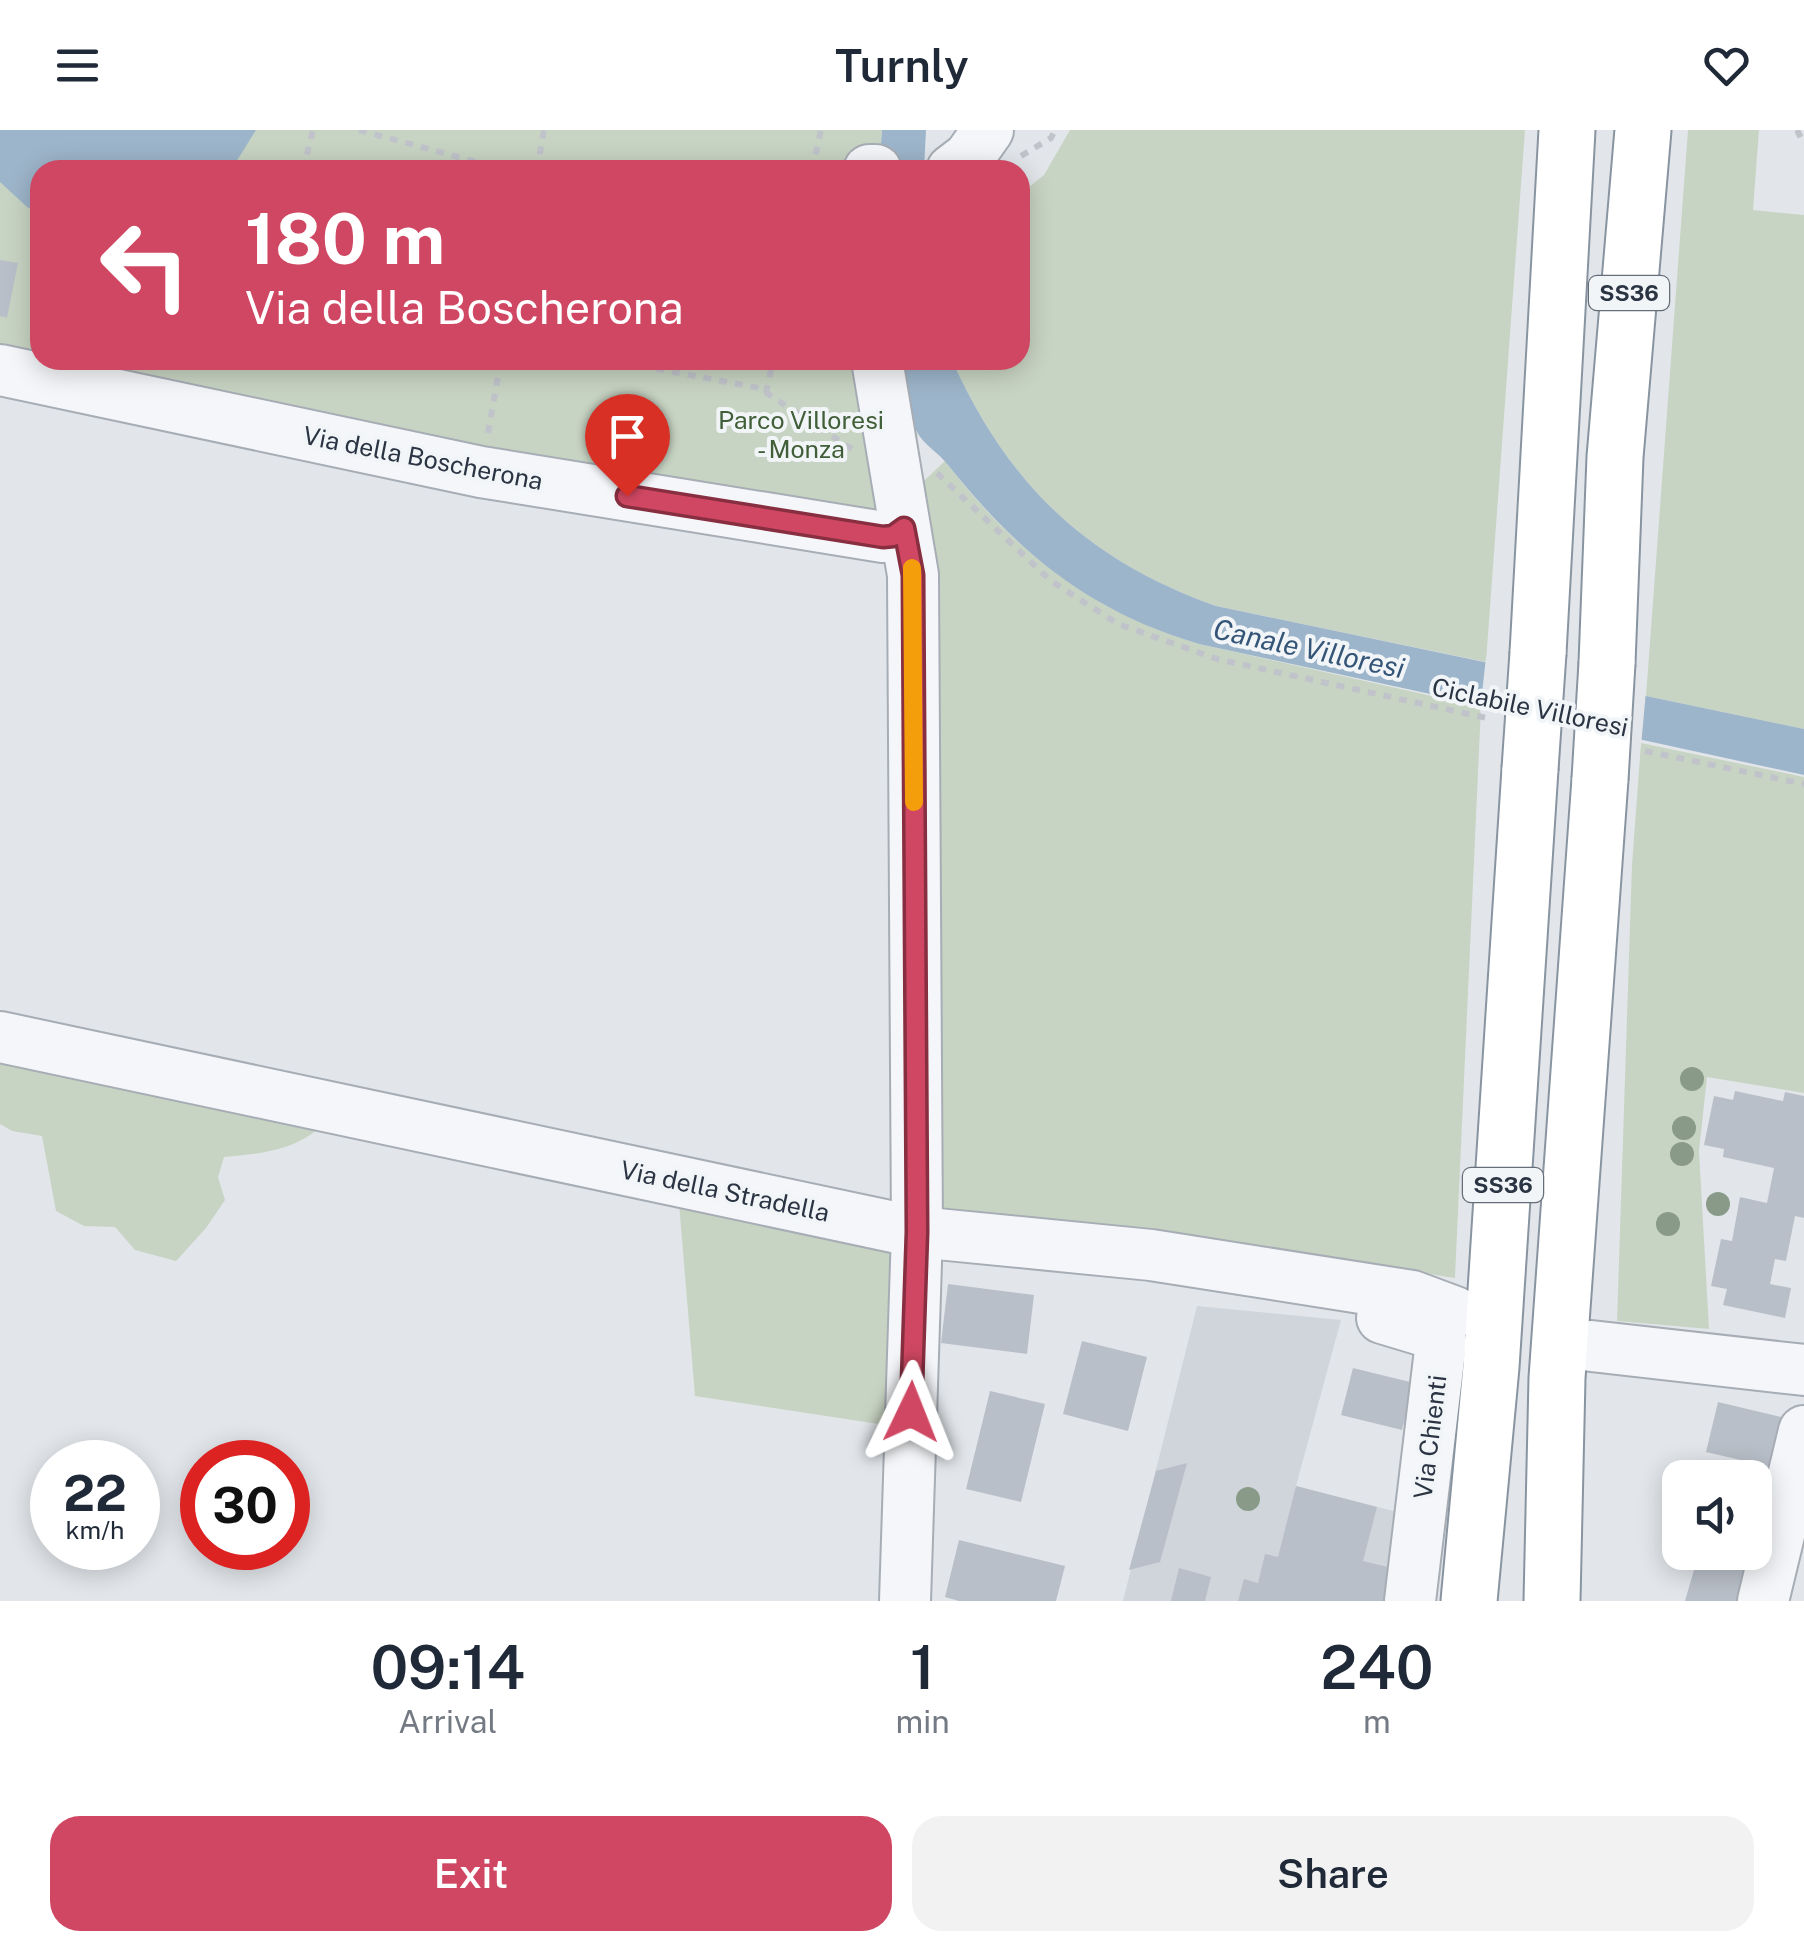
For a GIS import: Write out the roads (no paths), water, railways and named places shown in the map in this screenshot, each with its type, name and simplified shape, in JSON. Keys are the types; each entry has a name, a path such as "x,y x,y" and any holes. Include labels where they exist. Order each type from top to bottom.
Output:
{"highway":[{"name":"SS36","path":"1469,1598 1491,1368 1538,652 1567,130"},
{"name":"SS36","path":"1552,1601 1558,1378 1617,764 1607,663 1616,457 1643,130"},
{"path":"1616,457 1654,396 1673,130"}],"street":[{"path":"955,160 964,130"},
{"path":"965,160 1000,146"},
{"name":"Via della Boscherona","path":"0,370 481,472 883,537 893,536 904,528"},
{"path":"880,370 913,575 917,1232 905,1601"},
{"name":"Via della Stradella","path":"0,1036 917,1232 1151,1255 1412,1296 1455,1312"},
{"name":"Via Chienti","path":"1328,1284 1357,1308 1435,1334 1441,1342 1410,1601"},
{"path":"1591,1346 1804,1370"},
{"path":"1764,1601 1804,1431"}],"water":[{"path":"0,130 256,130 237,160 30,160 30,208 0,182"},
{"path":"882,130 926,130 924,160 880,160"},
{"name":"Canale Villoresi","path":"896,370 957,370 999,445 1057,513 1128,566 1216,606 1804,729 1804,775 1199,644 1123,615 1059,576 1002,526 924,441 905,406"}],"park label":[{"name":"Parco Villoresi - Monza","path":"801,434"}]}
